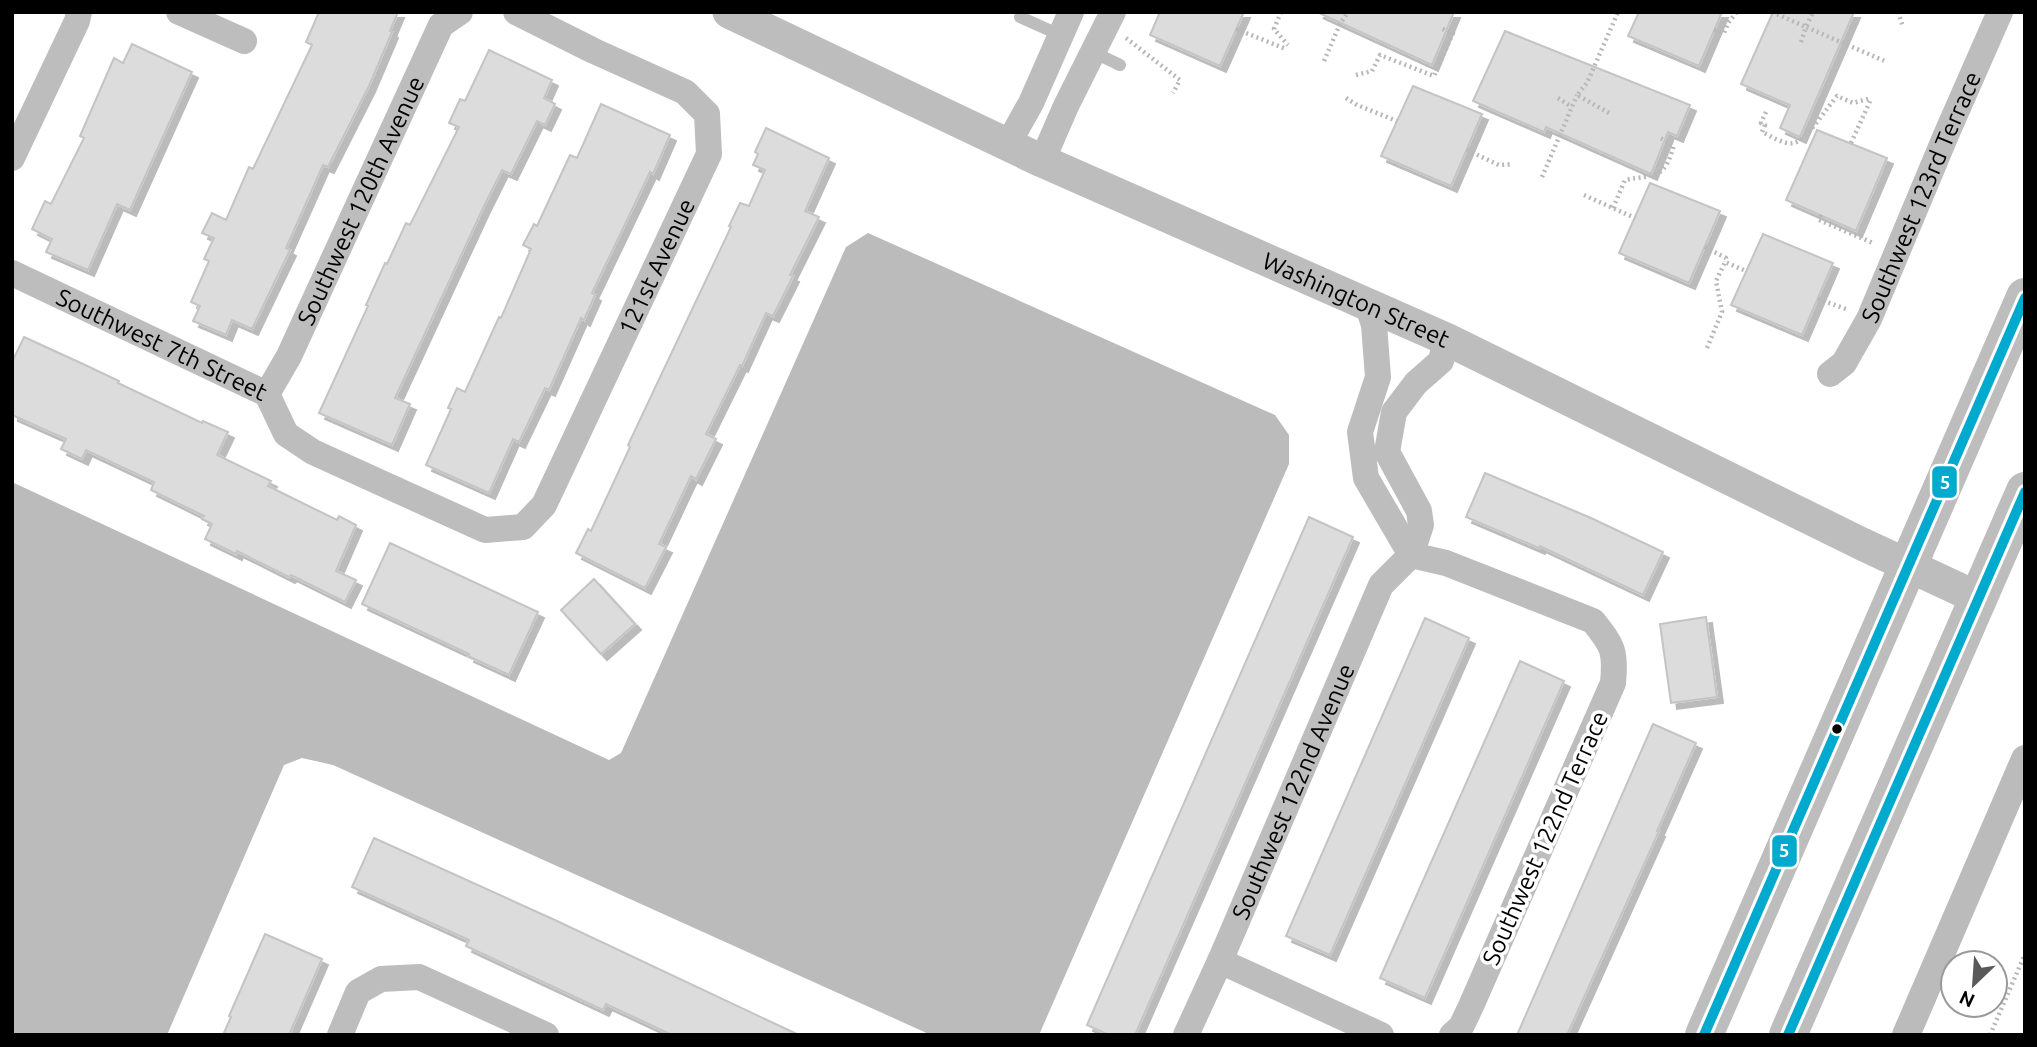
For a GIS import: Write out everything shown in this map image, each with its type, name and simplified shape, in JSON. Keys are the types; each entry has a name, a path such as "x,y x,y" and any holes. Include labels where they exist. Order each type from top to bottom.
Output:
{"highway":[{"path":"1704,1035 2025,297"},
{"path":"1788,1035 2025,491"}],"street":[{"path":"12,158 78,21 79,12"},
{"path":"179,12 244,41"},
{"name":"Southwest 120th Avenue","path":"267,394 289,356 441,25 460,12"},
{"name":"121st Avenue","path":"516,12 685,92 707,114 709,154 544,505 523,527"},
{"name":"Washington Street","path":"729,12 1042,161 1446,339 1978,598"},
{"name":"Southwest 123rd Terrace","path":"1830,374 1844,363 1869,318 2000,12"},
{"path":"1042,161 1093,52 1121,21"},
{"path":"1008,144 1031,103 1065,24 1093,52"},
{"name":"Southwest 7th Street","path":"12,273 267,394 286,434 313,452 485,530 523,527"},
{"path":"1367,303 1374,326 1378,377 1360,432 1366,478 1411,555"},
{"name":"Southwest 122nd Avenue","path":"1185,1035 1220,961 1381,586 1411,555 1420,525 1419,511 1387,452 1394,412 1416,383 1441,361 1446,339"},
{"name":"Southwest 122nd Terrace","path":"1411,555 1446,563 1593,621 1615,657 1614,683 1472,1006 1461,1027 1452,1035"},
{"path":"1220,961 1381,1035"},
{"path":"340,1035 358,992 382,979 419,977 546,1035"}],"lane":[{"path":"1020,17 1065,24"},
{"path":"1093,52 1120,65"}],"path":[{"path":"1236,29 1287,47 1274,29 1281,12"},
{"path":"1324,61 1348,12"},
{"path":"1542,177 1577,95 1587,83 1618,12"},
{"path":"1714,30 1724,33 1737,12"},
{"path":"1772,12 1887,62"},
{"path":"1801,43 1813,12"},
{"path":"1898,12 1903,27"},
{"path":"1121,21 1125,37 1180,80 1173,93"},
{"path":"1356,75 1372,71 1380,55 1434,76 1453,33 1440,28"},
{"path":"1577,95 1609,113"},
{"path":"1766,112 1761,123 1765,125 1762,132 1793,143 1802,139 1836,96 1853,103 1871,98 1850,143"},
{"path":"1346,98 1397,121"},
{"path":"1558,98 1572,107"},
{"path":"1612,208 1625,180 1653,177 1668,163 1674,145 1658,137"},
{"path":"1467,150 1500,165 1513,164"},
{"path":"1584,195 1635,218"},
{"path":"1821,215 1819,220 1897,253"},
{"path":"1705,247 1726,258 1716,281 1722,312 1707,348"},
{"path":"1725,262 1746,271"},
{"path":"1990,1035 2025,954"}],"shaded area":[{"path":"868,233 1275,415 1289,435 1289,464 1039,1035 931,1035 333,765 302,758 284,765 167,1035 12,1035 12,482 609,760 621,753 846,247"}],"building":[{"path":"319,12 398,12 369,86 328,167 323,165 286,248 290,250 252,329 232,320 226,335 193,321 200,306 191,302 209,261 204,259 214,238 202,233 212,213 226,220 249,167 253,169 312,45 306,42"},
{"path":"1160,12 1244,12 1220,66 1150,35"},
{"path":"1317,12 1454,12 1432,65"},
{"path":"1639,12 1722,12 1699,66 1628,36"},
{"path":"1773,12 1854,12 1800,137 1780,128 1790,105 1741,84"},
{"path":"1505,31 1690,105 1677,136 1668,132 1651,174 1546,127 1544,132 1473,101"},
{"path":"132,44 192,72 130,210 117,204 88,270 46,252 52,239 32,229 45,201 51,204 84,138 80,136 114,58 123,63"},
{"path":"489,50 552,80 544,98 555,104 545,125 537,121 511,174 502,170 484,206 395,398 410,404 392,445 319,413 385,263 387,264 406,223 410,225 459,127 449,123 460,99 465,101"},
{"path":"1413,86 1482,114 1451,186 1381,156"},
{"path":"601,104 670,135 592,293 595,295 584,320 581,318 549,390 545,388 519,442 513,439 489,493 426,465 451,409 448,408 457,388 465,392 499,317 501,318 531,249 523,245 534,224 537,226 570,155 577,158"},
{"path":"766,128 829,158 805,211 819,217 773,316 766,313 706,434 716,439 696,479 691,476 659,544 666,547 645,588 576,553 588,529 591,531 740,203 749,206 765,170 753,165 758,154 755,152"},
{"path":"1817,130 1887,158 1856,231 1786,200"},
{"path":"1650,183 1720,211 1689,283 1619,253"},
{"path":"1763,234 1833,263 1802,335 1731,305"},
{"path":"24,337 202,423 203,421 228,432 217,455 271,481 268,486 337,520 339,516 356,525 336,571 356,580 345,602 291,575 289,577 237,551 236,554 205,539 212,524 202,519 204,516 151,490 154,482 86,450 82,459 61,449 66,439 12,415 12,362"},
{"path":"1485,473 1663,552 1643,595 1540,546 1539,548 1466,517"},
{"path":"1309,517 1353,537 1135,1035 1109,1035 1087,1025"},
{"path":"390,543 538,612 509,675 362,604"},
{"path":"594,579 635,624 601,654 561,610"},
{"path":"1706,617 1717,697 1671,703 1660,624"},
{"path":"1425,618 1469,638 1330,955 1286,936"},
{"path":"1520,661 1564,681 1425,998 1380,978"},
{"path":"1653,724 1696,743 1659,831 1567,1035 1517,1035"},
{"path":"374,838 799,1035 672,1035 606,1004 603,1010 466,946 469,940 352,887"},
{"path":"265,934 322,959 289,1035 223,1035 231,1017 229,1016"}],"waterway":[{"path":"1906,1035 2025,759"}],"transit line":[{"name":"5","path":"1704,1035 2025,298"},
{"name":"5","path":"1788,1035 2025,492"}]}
